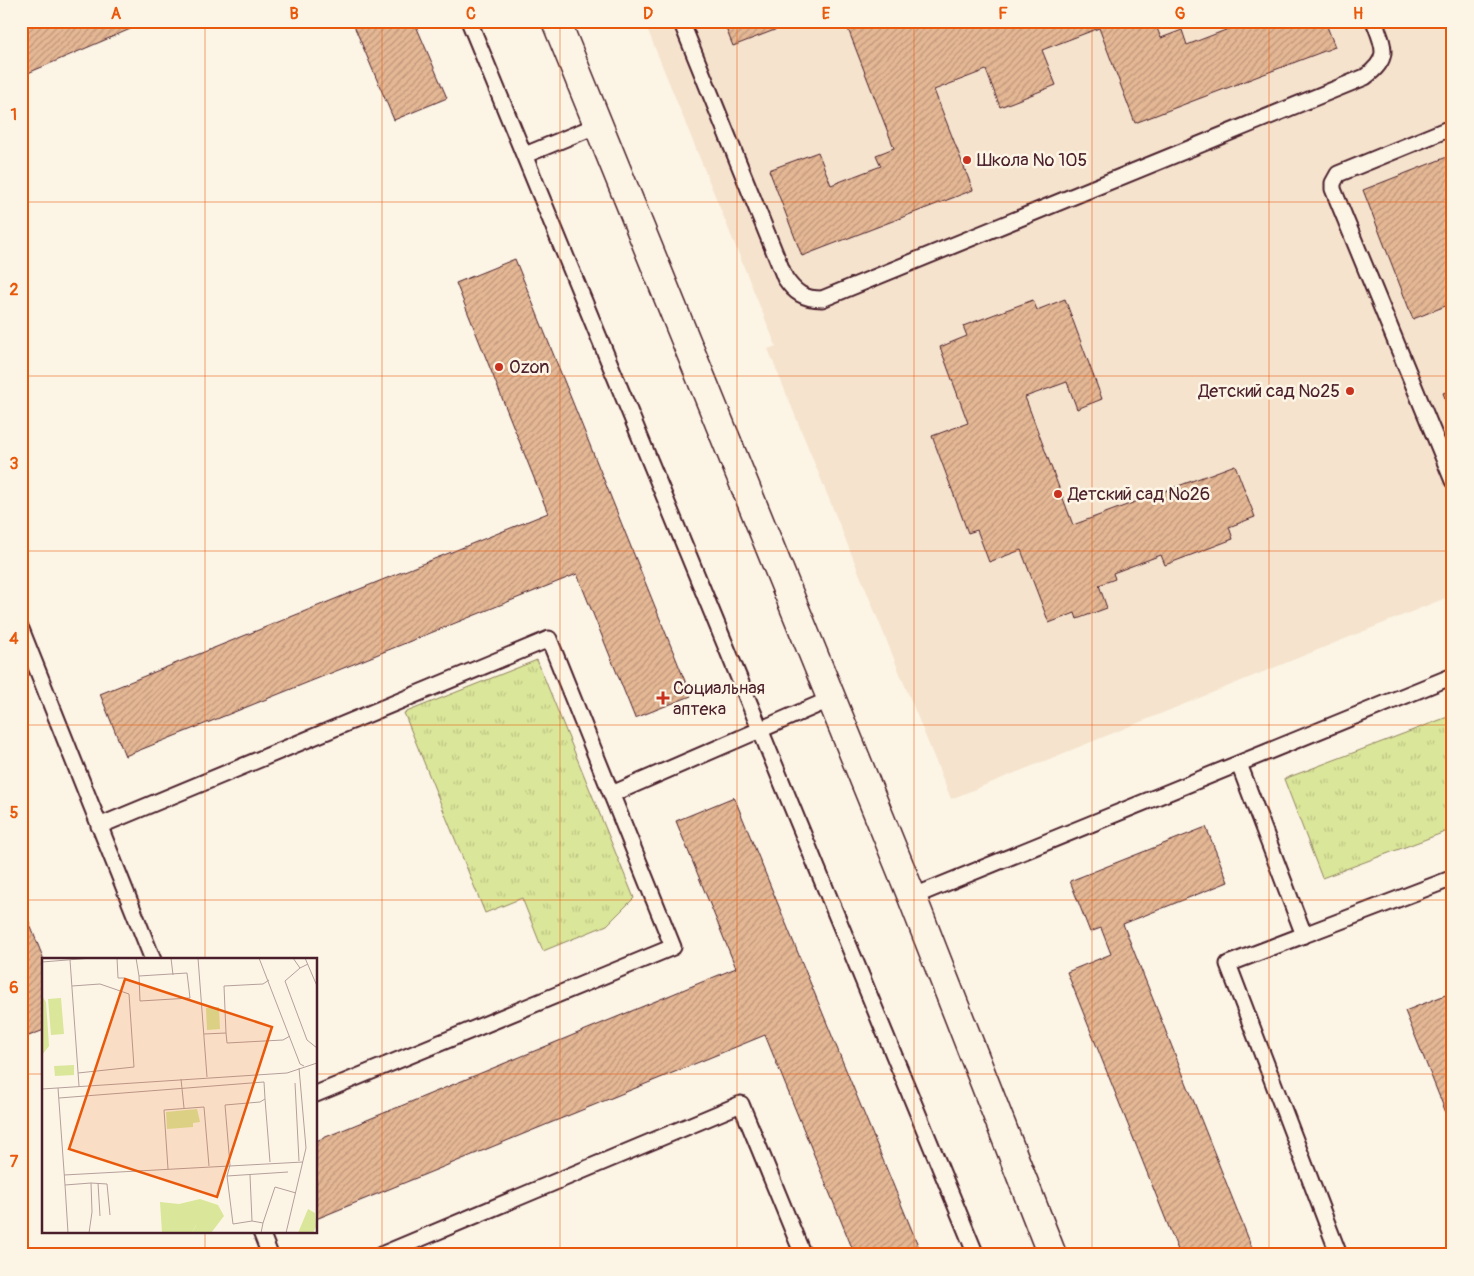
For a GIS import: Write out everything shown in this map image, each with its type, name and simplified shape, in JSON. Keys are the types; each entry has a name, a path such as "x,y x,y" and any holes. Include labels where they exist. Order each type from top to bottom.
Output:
{"street":[{"path":"556,21 912,897 1052,1255"}],"lane":[{"path":"469,21 976,1255"},
{"path":"681,21 785,278 794,291 809,299 822,299 1365,77 1378,68 1383,58 1383,45 1374,21"},
{"path":"525,155 598,125"},
{"path":"1453,127 1338,174 1333,183 1333,189 1453,481"},
{"path":"21,630 152,958"},
{"path":"99,826 549,639 673,946 318,1093"},
{"path":"912,897 1453,676"},
{"path":"612,794 831,699"},
{"path":"1239,764 1304,935"},
{"path":"1339,1255 1228,964 1453,878"},
{"path":"381,1255 741,1104 803,1255"},
{"path":"262,1234 270,1255"}],"shaded area":[{"path":"644,21 1453,21 1453,595 951,799 768,349 776,346"}],"green space":[{"path":"537,660 634,898 607,925 543,951 522,898 485,913 404,713"},
{"path":"1453,715 1453,829 1322,878 1284,779"}],"building":[{"path":"21,21 149,21 21,76"},
{"path":"352,21 414,21 447,98 394,120"},
{"path":"723,21 798,21 733,46"},
{"path":"845,21 1154,21 1161,38 1182,30 1187,45 1249,21 1325,21 1335,47 1135,123 1099,28 1042,50 1056,85 1000,107 986,70 934,90 973,190 802,256 769,170 818,152 831,185 881,166 876,155 894,148"},
{"path":"1453,147 1453,303 1413,319 1363,190 1452,155 1449,149"},
{"path":"515,259 691,696 635,718 577,574 125,756 100,694 548,513 456,283"},
{"path":"1065,299 1102,399 1077,409 1067,382 1025,397 1073,525 1235,465 1255,517 1229,527 1233,539 1165,565 1161,555 1113,573 1115,579 1099,585 1107,608 1077,619 1075,613 1049,623 1021,550 989,562 977,530 968,533 932,436 968,423 940,347 967,336 963,326 1033,300 1037,310"},
{"path":"1453,389 1453,418 1443,393"},
{"path":"734,797 922,1255 855,1255 765,1035 318,1218 318,1140 736,968 676,821"},
{"path":"1206,827 1228,882 1123,924 1255,1255 1180,1255 1067,972 1111,954 1101,928 1090,932 1070,881"},
{"path":"21,902 43,958 42,1031 21,1039"},
{"path":"1453,992 1453,1130 1405,1011"}],"place":[{"name":"Школа № 105","path":"967,160"},
{"name":"Ozon","path":"499,367"},
{"name":"Детский сад №25","path":"1350,391"},
{"name":"Детский сад №26","path":"1058,494"},
{"name":"Социальная аптека","path":"663,698"}]}
